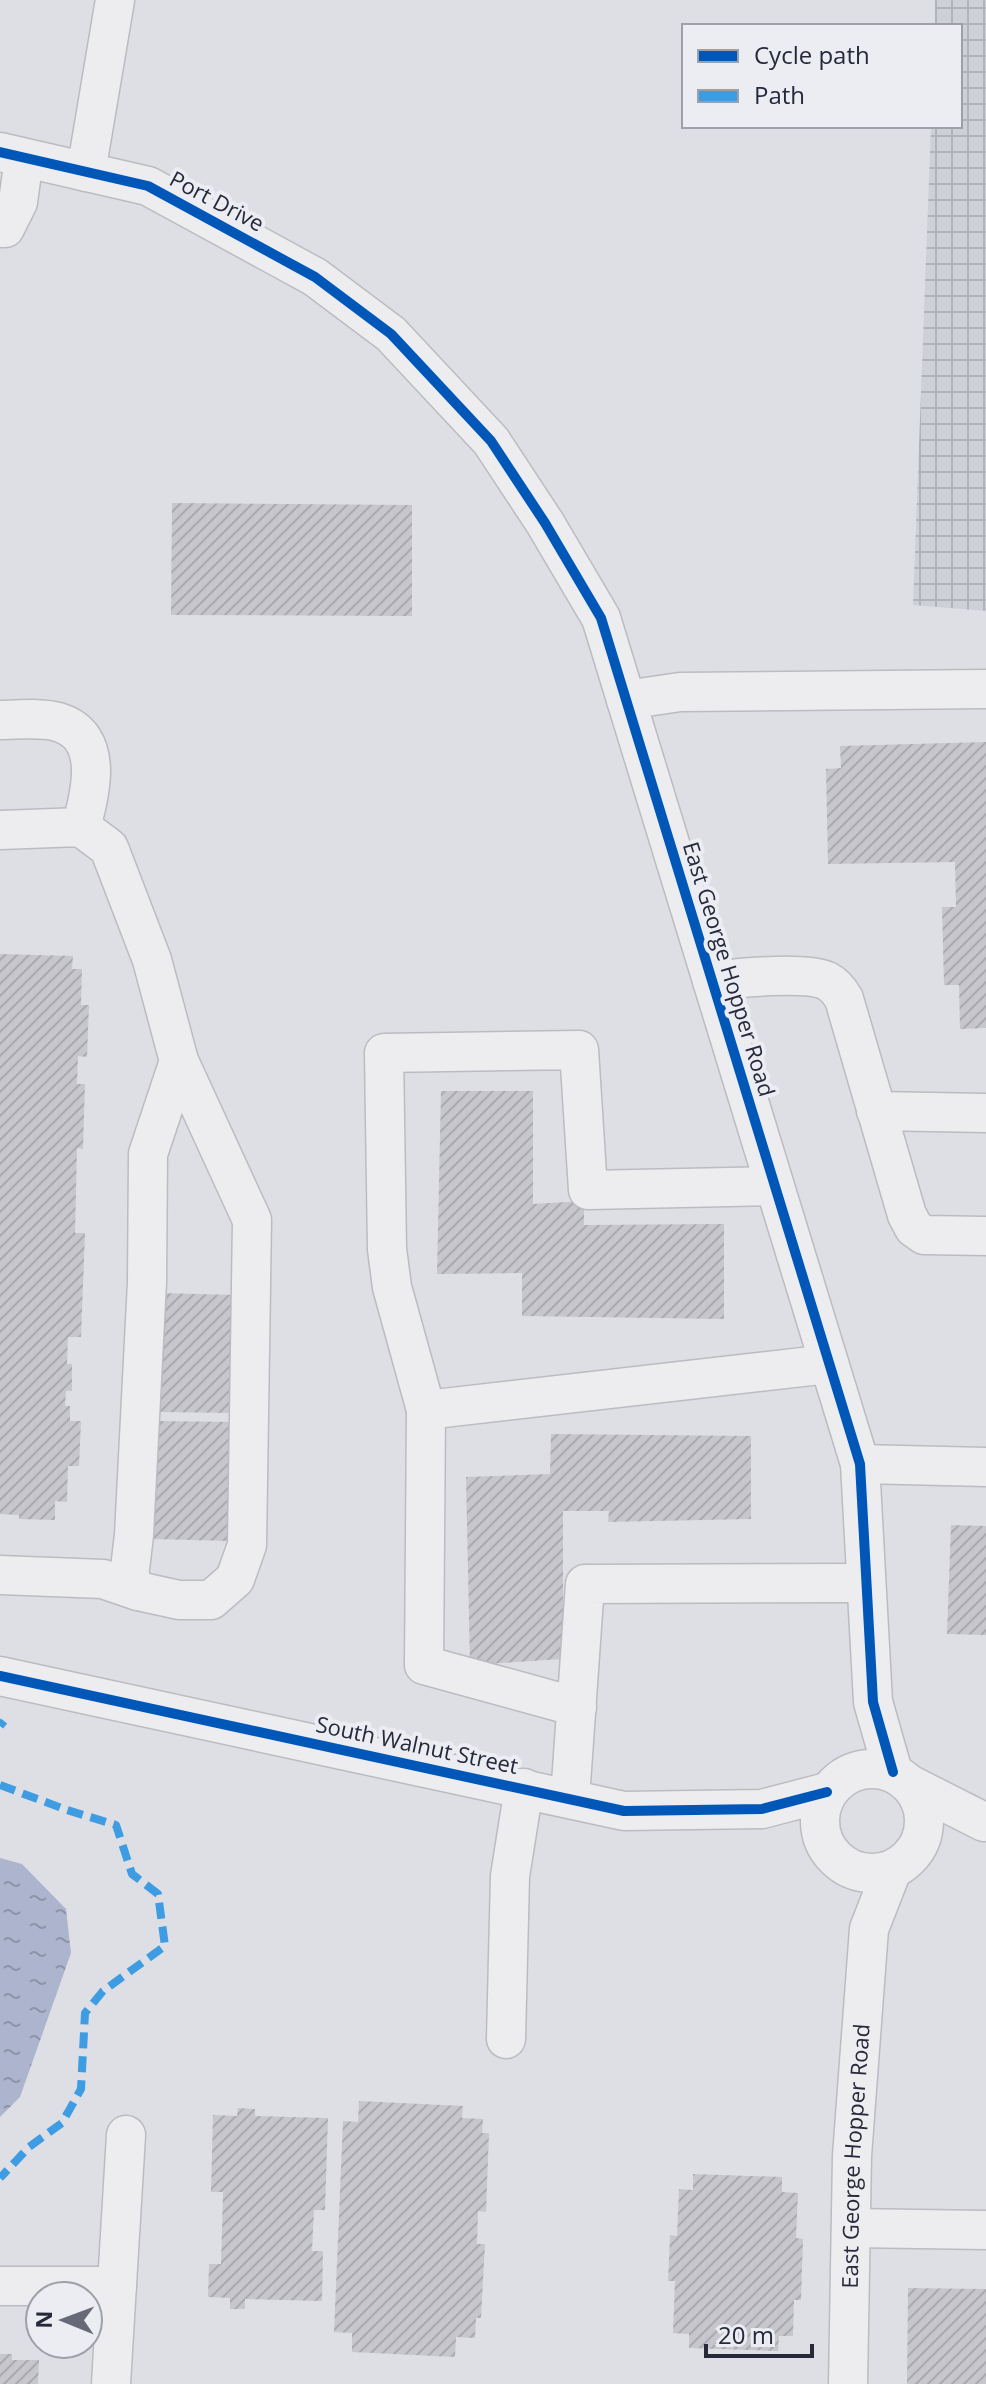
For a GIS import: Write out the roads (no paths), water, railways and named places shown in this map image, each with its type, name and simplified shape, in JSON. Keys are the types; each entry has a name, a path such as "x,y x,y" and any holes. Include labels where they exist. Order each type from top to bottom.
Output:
{"street":[{"path":"86,172 115,0"},
{"path":"0,228 5,228 18,202 12,155"},
{"name":"Port Drive","path":"12,155 148,186 315,277"},
{"name":"East George Hopper Road","path":"315,277 391,334 491,441 545,523 601,618 860,1464 873,1702 902,1778"},
{"path":"626,700 680,692 986,689"},
{"path":"0,720 57,722 74,730 89,749 92,774 90,797 81,827"},
{"path":"0,830 81,827 109,848 152,960 179,1061 252,1220 247,1545 235,1579 211,1600 179,1600 103,1579 0,1575"},
{"path":"712,981 761,976 829,982 844,999 907,1215 914,1228 924,1235 986,1236"},
{"path":"577,1707 424,1665 426,1410 392,1287 387,1249 384,1053 579,1050 588,1190 774,1186"},
{"path":"138,1591 129,1577 134,1535 147,1282 148,1154 179,1061"},
{"path":"876,1111 986,1113"},
{"path":"426,1410 829,1364"},
{"path":"860,1464 986,1467"},
{"path":"570,1798 585,1584 866,1583"},
{"name":"South Walnut Street","path":"0,1676 624,1811 762,1809 839,1782"},
{"name":"East George Hopper Road","path":"839,1782 873,1702"},
{"path":"838,1859 821,1835 819,1820 839,1782 878,1768 985,1822"},
{"path":"902,1778 920,1799 924,1815 923,1832 904,1859"},
{"path":"506,2039 510,1876 524,1788"},
{"path":"762,1809 838,1859 878,1873 985,1822"},
{"name":"East George Hopper Road","path":"838,1859 869,1929"},
{"name":"East George Hopper Road","path":"848,2384 852,2156 869,1929 904,1859"},
{"path":"111,2384 126,2135"},
{"path":"851,2228 986,2230"},
{"path":"0,2286 117,2286"}],"water":[{"path":"0,1858 22,1864 66,1909 71,1953 20,2097 0,2117"}]}
